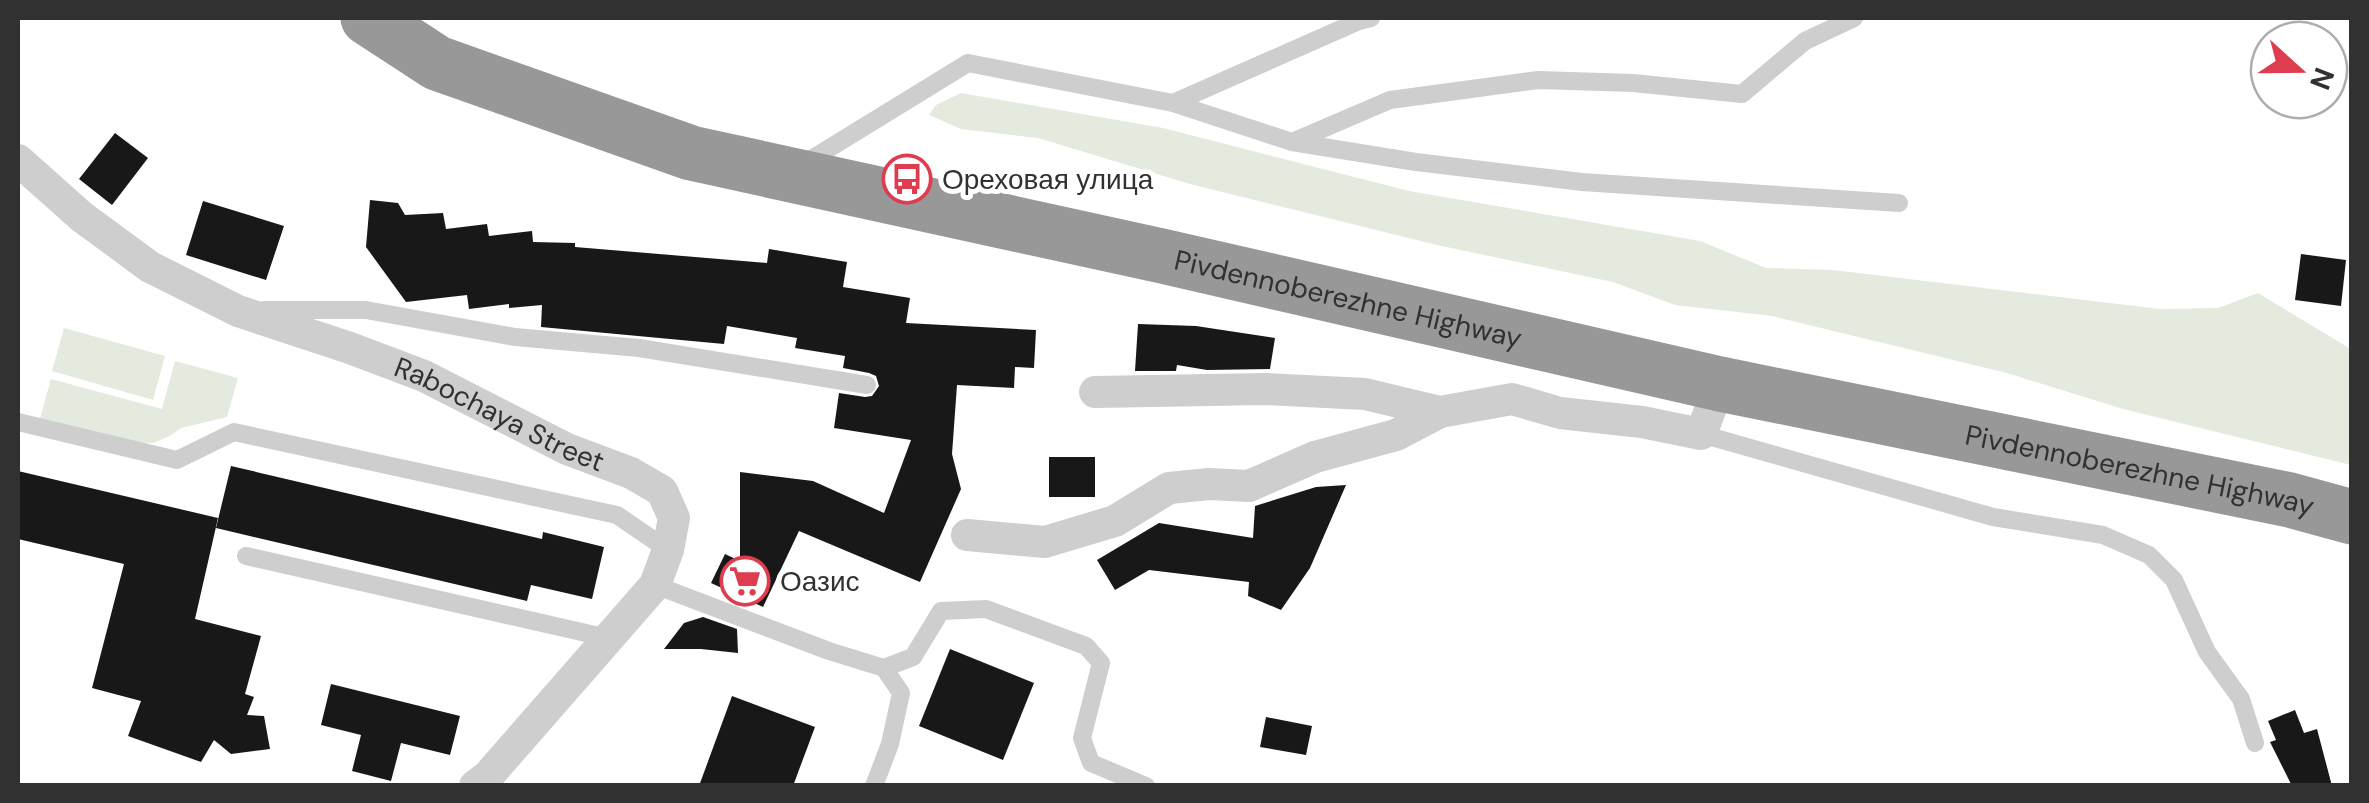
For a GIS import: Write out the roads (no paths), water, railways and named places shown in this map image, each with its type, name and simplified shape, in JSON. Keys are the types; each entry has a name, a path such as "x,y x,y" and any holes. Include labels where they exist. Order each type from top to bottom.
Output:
{"highway":[{"name":"Pivdennoberezhne Highway","path":"368,18 437,63 691,153 1181,260 1710,409 2290,500 2347,500"},
{"name":"Pivdennoberezhne Highway","path":"407,18 438,36 631,110 810,160 1039,206 2347,500"}],"street":[{"name":"Rabochaya Street","path":"18,160 82,217 150,267 238,310 424,376 567,449 631,473 662,490 674,518 656,585 475,786"},
{"path":"1094,392 1266,389 1365,394 1440,412"},
{"path":"967,535 1045,542 1115,521 1168,488 1208,484 1249,486 1314,456 1396,435 1440,412 1512,400 1560,412 1642,422 1710,409"}],"lane":[{"path":"1173,103 1372,18"},
{"path":"1292,142 1390,100 1538,80 1633,83 1742,94 1804,41 1854,18"},
{"path":"810,160 968,63 1173,103 1292,142 1416,162 1582,182 1899,203"},
{"path":"238,310 366,310 515,338 639,348 867,385"},
{"path":"1710,409 1993,517 2103,535 2149,555 2174,580 2208,652 2242,699 2255,743"},
{"path":"18,422 177,460 234,432 617,515 668,550"},
{"path":"246,556 608,638"},
{"path":"656,585 884,668 901,694 890,744 874,786"},
{"path":"884,668 913,657 942,611 986,610 1086,646 1102,663 1082,740 1091,763 1146,786"}],"place":[{"name":"Ореховая улица","path":"907,179"},
{"name":"Оазис","path":"745,581"}]}
